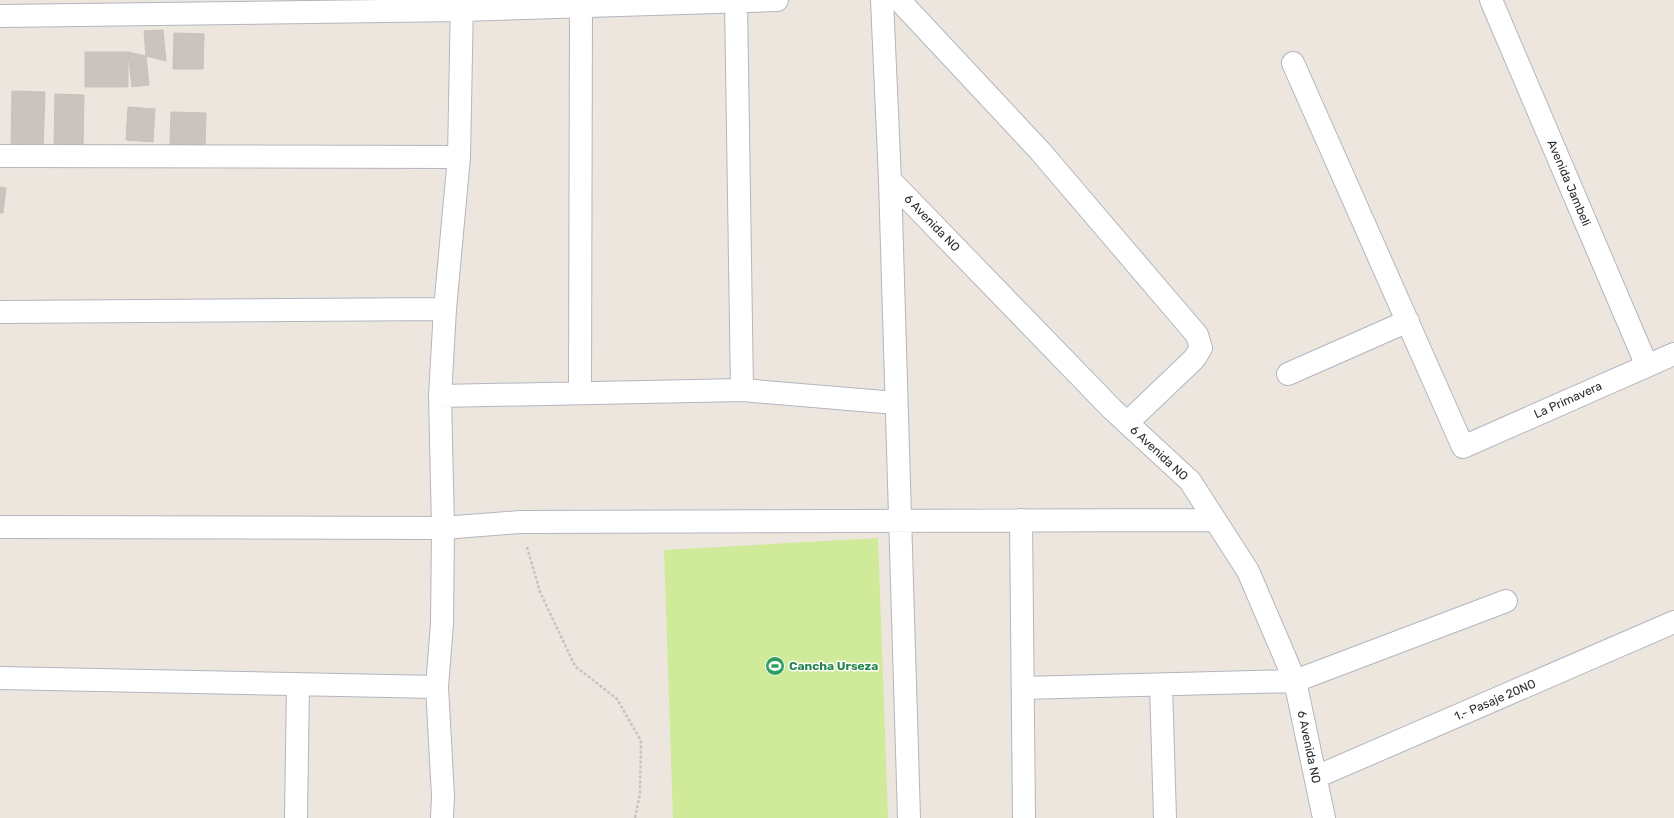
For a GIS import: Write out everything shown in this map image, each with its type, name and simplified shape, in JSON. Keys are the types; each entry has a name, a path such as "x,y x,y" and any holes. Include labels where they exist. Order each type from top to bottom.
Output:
{"street":[{"path":"0,16 462,5 581,6 777,0"},
{"path":"882,0 890,180 909,818"},
{"path":"899,0 1040,151 1197,335 1201,348 1194,359 1127,423"},
{"name":"Avenida Jambeli","path":"1491,0 1647,366"},
{"path":"736,1 742,390"},
{"path":"442,818 443,796 437,687 442,624 443,528 440,396 445,309 458,158 462,5"},
{"path":"580,393 581,6"},
{"path":"1288,374 1408,321 1293,63"},
{"path":"0,156 458,158"},
{"name":"6 Avenida NO","path":"890,180 1052,349 1127,423 1190,481 1248,571 1295,681 1324,818"},
{"path":"0,312 445,309"},
{"name":"La Primavera","path":"1408,321 1463,446 1674,354"},
{"path":"440,396 742,390 896,403"},
{"path":"1022,520 1024,818"},
{"path":"0,527 443,528 520,522 1214,520"},
{"path":"1023,688 1295,681 1506,601"},
{"name":"1.- Pasaje 20NO","path":"1316,777 1674,622"},
{"path":"0,678 437,687"},
{"path":"296,818 298,684"},
{"path":"1161,685 1165,818"}],"path":[{"path":"520,522 540,592 575,666 617,699 641,741 640,794 635,818"}],"green space":[{"name":"Cancha Urseza","path":"878,538 888,818 673,818 664,550"}],"building":[{"path":"163,30 166,61 146,56 144,31"},
{"path":"174,33 204,34 203,69 173,69"},
{"path":"85,52 128,52 128,87 85,87"},
{"path":"128,52 146,56 149,85 132,87"},
{"path":"12,91 45,92 43,149 11,148"},
{"path":"55,94 84,95 83,145 54,144"},
{"path":"128,107 155,109 153,142 126,140"},
{"path":"171,112 206,113 205,148 170,146"},
{"path":"0,187 6,188 3,213 0,213"}],"place":[{"name":"Cancha Urseza","path":"775,666"}]}
